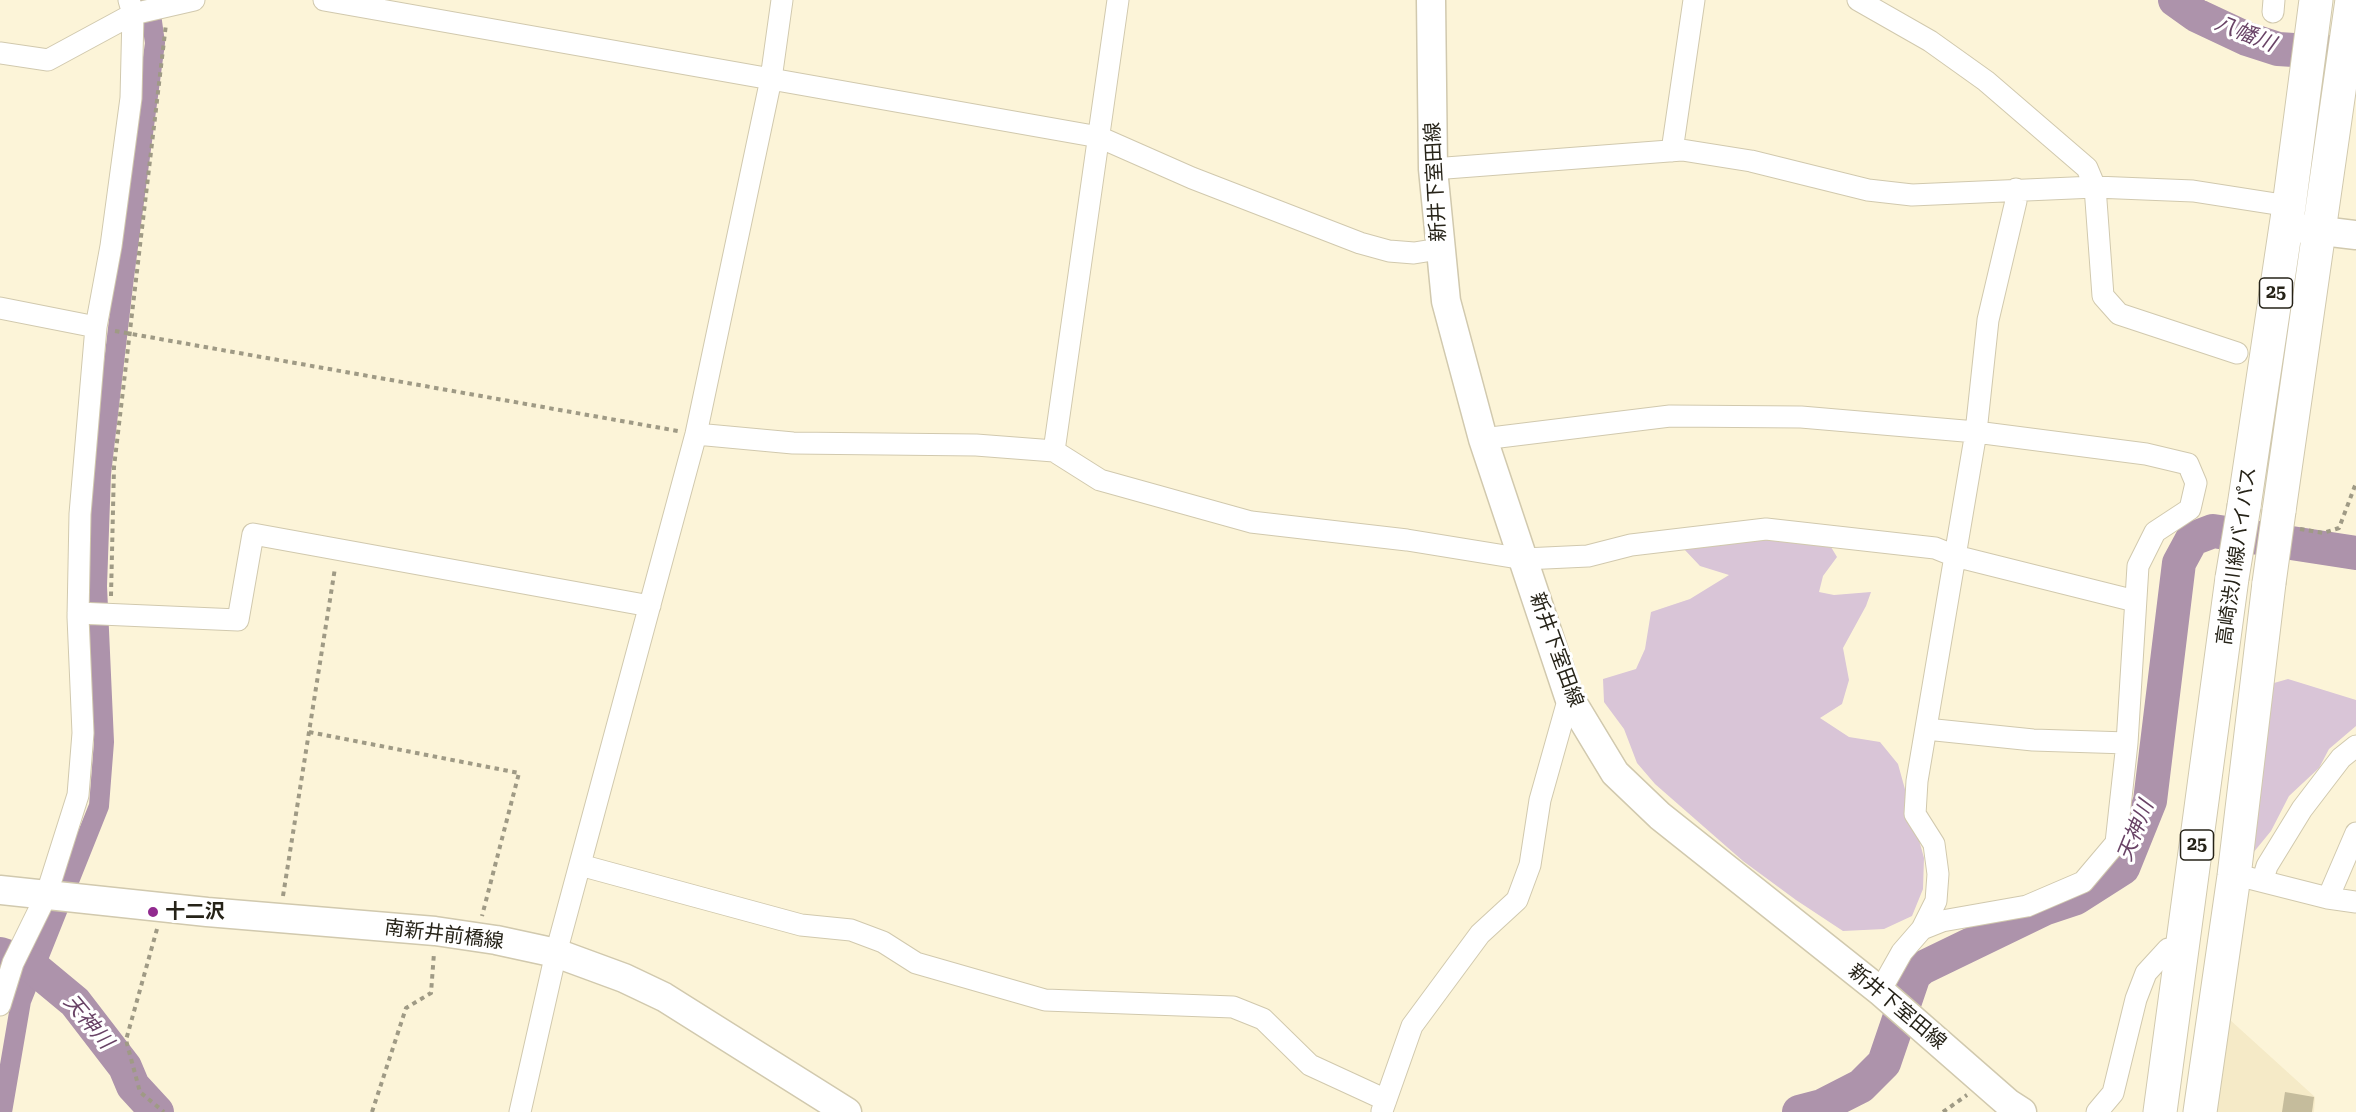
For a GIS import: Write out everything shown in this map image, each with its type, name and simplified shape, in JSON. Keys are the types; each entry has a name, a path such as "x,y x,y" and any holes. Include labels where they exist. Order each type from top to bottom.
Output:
{"main road":[{"name":"新井下室田線","path":"1431,0 1433,169 1439,249 1446,301 1483,439 1569,697 1615,773 1660,816 1880,991 2008,1103 2022,1112"},
{"name":"高崎渋川線バイパス","path":"2160,1112 2232,578 2288,216 2316,2"},
{"name":"高崎渋川線バイパス","path":"2200,1112 2248,878 2269,583 2352,4"},
{"path":"2288,216 2318,231 2356,235"},
{"name":"南新井前橋線","path":"0,890 435,932 476,937 556,953 624,978 664,997 847,1112"}],"street":[{"path":"0,53 48,60 131,7 168,5 194,0"},
{"path":"324,0 1098,137 1192,178 1360,243 1397,252 1414,253 1439,249"},
{"path":"520,1112 556,953 696,434 771,79 782,0"},
{"path":"1054,451 1119,0"},
{"path":"1672,151 1694,0"},
{"path":"1858,0 1930,41 1986,81 2087,168 2095,187 2103,296 2119,314 2237,353"},
{"path":"0,1005 13,963 46,896 78,795 97,614 80,514 96,327 111,246 131,98 131,7"},
{"path":"1433,169 1672,151 1751,161 1869,190 1912,195 2095,187 2193,191 2288,216"},
{"path":"1880,991 1902,952 1922,929 1936,901 1938,873 1934,844 1915,814 1917,781 1976,432 1988,320 2016,201 2016,189"},
{"path":"0,308 96,327"},
{"path":"1483,439 1670,416 1801,417 1976,432 2146,453 2188,464 2196,483 2190,509 2155,532 2139,566 2127,743 2116,843 2082,882 2027,906 1942,921 1922,929"},
{"path":"696,434 793,443 976,445 1054,451 1100,480 1251,522 1407,540 1524,559 1588,556 1631,545 1766,529 1935,548 1955,556 2135,602"},
{"path":"97,614 238,620 253,534 650,606"},
{"path":"580,865 801,925 851,930 883,942 916,963 1045,999 1233,1007 1263,1019 1310,1065 1384,1106 1412,1026 1480,934 1517,900 1530,865 1540,800 1569,697"},
{"path":"1926,729 2033,740 2127,743"},
{"path":"2248,878 2267,866 2302,809 2341,758 2356,746"},
{"path":"2328,898 2356,833"},
{"path":"2248,878 2328,898 2356,902"},
{"path":"2097,1112 2113,1093 2136,999 2146,974 2168,949"}],"path":[{"path":"97,614 168,5"},
{"path":"96,327 696,434"},
{"path":"279,918 338,550"},
{"path":"309,732 519,773 476,937"},
{"path":"163,907 126,1040 140,1092 164,1112"},
{"path":"372,1112 406,1008 431,993 435,932"}],"shaded area":[{"path":"1694,536 1828,542 1837,557 1823,576 1819,592 1834,595 1871,592 1843,648 1849,680 1842,704 1820,718 1849,737 1880,742 1898,764 1924,858 1923,889 1912,916 1884,929 1843,931 1743,861 1655,784 1637,763 1624,729 1604,702 1603,679 1636,669 1645,649 1651,612 1690,599 1729,575 1700,566 1683,548"},
{"path":"2288,679 2356,700 2356,726 2329,749 2319,768 2289,796 2271,831 2244,864 2267,685"},
{"path":"2229,1019 2315,1097 2314,1112 2214,1112"}],"building":[{"path":"2285,1092 2314,1097 2312,1112 2282,1112"}],"waterway":[{"path":"2,1112 21,1001 99,806 104,742 97,586 101,474 155,43 149,0"},
{"name":"八幡川","path":"2175,0 2196,15 2247,39 2278,49 2341,53"},
{"name":"天神川","path":"1799,1112 1822,1106 1861,1086 1884,1063 1914,975 1922,968 2046,908 2076,898 2123,868 2150,801 2179,563 2192,539 2213,531 2356,553"},
{"name":"天神川","path":"0,954 28,963 75,1002 125,1067 133,1086 157,1112"}],"place":[{"name":"十二沢","path":"153,912"}]}
